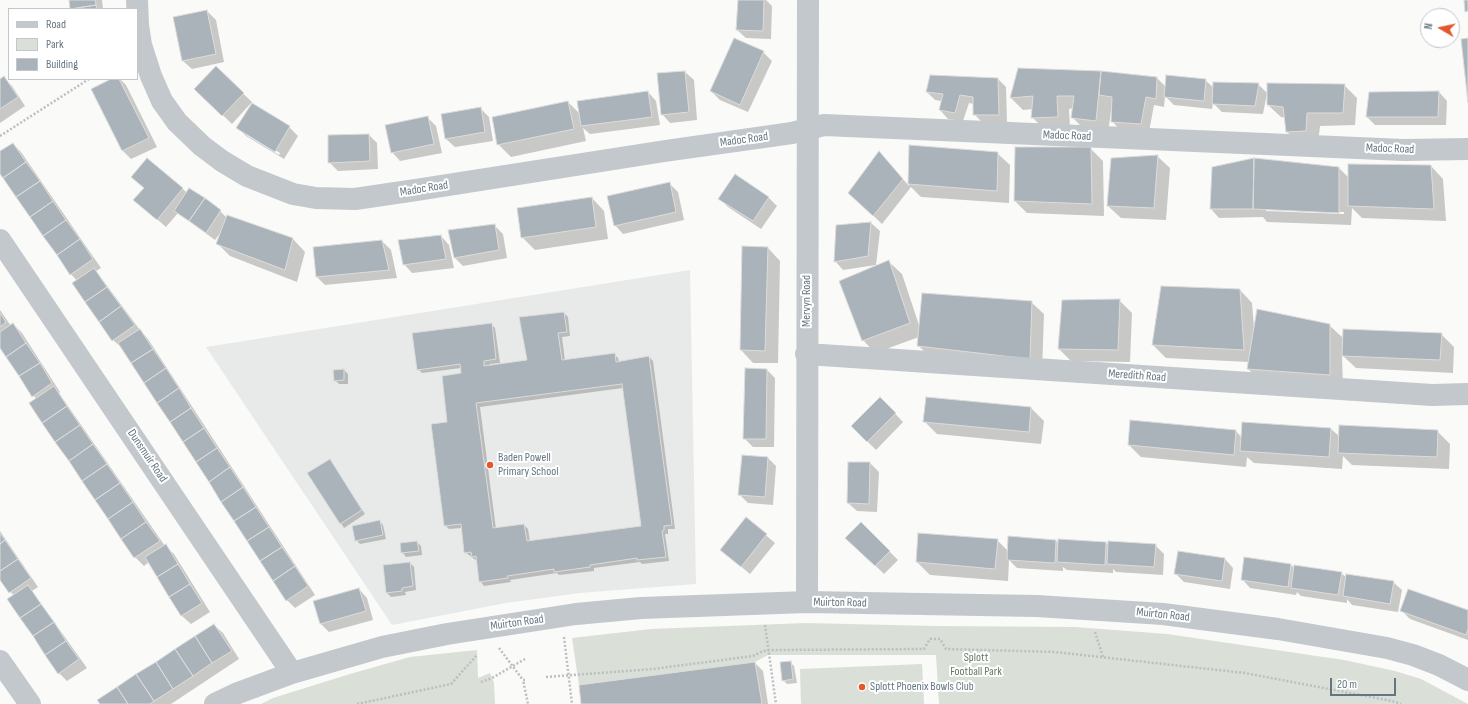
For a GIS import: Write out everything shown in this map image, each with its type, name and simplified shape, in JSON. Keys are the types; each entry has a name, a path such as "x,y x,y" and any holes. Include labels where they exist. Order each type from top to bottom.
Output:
{"street":[{"name":"Mervyn Road","path":"807,602 806,354 808,0"},
{"name":"Madoc Road","path":"138,25 141,45 151,76 162,101 177,122 202,146 222,162 247,176 293,194 316,198 355,199 807,130 824,125 1404,150 1468,149"},
{"name":"Dunsmuir Road","path":"0,240 292,673"},
{"name":"Meredith Road","path":"806,354 1432,395 1468,394"},
{"name":"Muirton Road","path":"215,704 250,688 292,673 382,647 447,634 576,614 641,608 807,602 1037,606 1164,614 1278,629 1387,648 1413,655 1439,665 1468,680"},
{"path":"0,661 30,704"}],"path":[{"path":"0,136 87,80"},
{"path":"765,620 767,650 776,704"},
{"path":"1094,628 1103,657"},
{"path":"564,635 572,704"},
{"path":"546,677 568,674 653,670 753,656 767,650 924,649 930,639 940,639 946,649 1055,652 1245,673 1401,704"},
{"path":"496,645 524,680 528,704"},
{"path":"357,704 451,684 477,655"},
{"path":"481,682 513,667 525,659"}],"shaded area":[{"name":"Baden Powell Primary School","path":"690,270 696,584 580,593 506,603 392,625 206,347"}],"green space":[{"name":"Splott Football Park","path":"805,623 1075,627 1167,634 1344,660 1395,671 1421,679 1468,704 939,704 936,655 768,655 755,662 579,685 572,638 651,629"},
{"path":"477,650 478,678 490,673 494,683 495,704 261,704 273,698 410,657"},
{"name":"Splott Phoenix Bowls Club","path":"922,664 924,704 801,704 800,669"}],"building":[{"path":"69,0 95,0 96,5 70,8"},
{"path":"738,0 764,0 763,31 736,30"},
{"path":"1464,0 1468,0 1468,11 1465,12"},
{"path":"96,5 97,8 77,8"},
{"path":"207,10 216,54 182,61 173,17"},
{"path":"734,38 764,51 740,105 710,91"},
{"path":"1468,38 1468,103 1461,39"},
{"path":"216,66 244,93 222,116 194,89"},
{"path":"1018,68 1101,71 1096,121 1071,118 1074,96 1057,96 1058,117 1031,118 1033,96 1010,98"},
{"path":"685,71 689,112 661,115 657,73"},
{"path":"1101,71 1157,77 1156,99 1146,97 1141,124 1111,122 1112,97 1099,95"},
{"path":"930,75 998,78 999,115 973,115 973,97 960,95 955,113 939,110 943,94 926,92"},
{"path":"1166,75 1206,79 1204,101 1164,97"},
{"path":"4,76 18,97 0,109 0,79"},
{"path":"109,80 120,80 149,138 122,151 91,89"},
{"path":"1213,82 1259,83 1255,106 1212,104"},
{"path":"1267,83 1345,84 1343,113 1307,113 1306,131 1286,132 1283,107 1267,105"},
{"path":"648,91 652,117 581,126 577,101"},
{"path":"1439,91 1438,117 1366,117 1369,92"},
{"path":"568,101 574,129 497,145 492,117"},
{"path":"252,103 290,126 275,152 236,128"},
{"path":"481,107 485,132 445,139 441,114"},
{"path":"428,116 434,144 391,153 385,125"},
{"path":"369,134 370,161 328,163 328,135"},
{"path":"13,143 26,162 3,178 0,174 0,151"},
{"path":"909,145 998,152 997,191 908,184"},
{"path":"1015,147 1091,147 1092,204 1014,201"},
{"path":"879,151 903,179 873,216 848,193"},
{"path":"1158,155 1154,208 1107,206 1111,158"},
{"path":"147,158 183,188 157,220 133,200 144,188 131,177"},
{"path":"1254,158 1339,167 1339,213 1253,209"},
{"path":"1254,158 1253,209 1210,209 1212,167"},
{"path":"26,162 40,181 16,197 3,178"},
{"path":"1348,164 1431,165 1434,209 1348,206"},
{"path":"735,174 769,197 753,221 718,199"},
{"path":"40,181 53,201 30,217 16,197"},
{"path":"670,182 676,212 614,226 607,196"},
{"path":"189,188 205,198 189,221 174,211"},
{"path":"592,197 596,227 521,238 517,208"},
{"path":"205,198 221,210 206,233 189,221"},
{"path":"53,201 66,220 43,236 30,217"},
{"path":"227,215 293,238 285,270 216,244"},
{"path":"66,220 80,239 57,255 43,236"},
{"path":"871,222 868,256 834,262 836,225"},
{"path":"495,224 499,250 454,258 448,230"},
{"path":"441,235 446,259 403,265 398,240"},
{"path":"80,239 93,259 70,275 57,255"},
{"path":"382,240 389,270 316,277 313,247"},
{"path":"742,246 768,247 765,351 740,350"},
{"path":"889,260 910,323 862,341 839,281"},
{"path":"94,268 107,287 85,302 72,283"},
{"path":"1161,286 1240,289 1244,350 1152,345"},
{"path":"107,287 121,306 99,322 85,302"},
{"path":"922,293 1032,301 1030,359 917,346"},
{"path":"1120,299 1118,350 1058,349 1062,300"},
{"path":"121,306 135,325 112,341 99,322"},
{"path":"1257,309 1330,324 1330,375 1247,369"},
{"path":"564,312 567,332 558,333 562,360 615,353 616,362 649,356 672,525 664,526 664,530 662,531 666,557 637,560 637,558 554,572 554,569 479,582 476,556 472,557 471,552 464,553 461,524 444,526 431,424 447,422 442,376 461,373 460,364 417,370 412,333 492,323 496,359 484,361 484,366 527,360 519,317","holes":["622,384 641,526 527,541 524,524 493,528 476,403"]},
{"path":"0,313 6,322 0,327"},
{"path":"13,323 26,343 6,357 0,348 0,332"},
{"path":"140,329 153,349 131,363 118,343"},
{"path":"1343,329 1442,333 1440,360 1342,356"},
{"path":"26,343 40,363 19,376 6,357"},
{"path":"153,349 166,368 144,383 131,363"},
{"path":"40,363 52,383 32,397 19,376"},
{"path":"166,368 179,388 157,403 144,383"},
{"path":"745,368 767,369 766,439 743,439"},
{"path":"344,369 344,380 334,381 333,370"},
{"path":"54,386 67,406 42,423 29,403"},
{"path":"179,388 191,408 170,422 157,403"},
{"path":"880,397 896,413 867,442 851,426"},
{"path":"926,397 1031,407 1029,432 923,422"},
{"path":"67,406 80,425 55,442 42,423"},
{"path":"191,408 204,428 183,442 170,422"},
{"path":"1130,420 1236,430 1234,455 1128,445"},
{"path":"1242,422 1331,428 1329,457 1240,451"},
{"path":"80,425 93,444 69,461 55,442"},
{"path":"1339,425 1438,430 1437,457 1338,453"},
{"path":"204,428 217,448 196,462 183,442"},
{"path":"93,444 107,464 82,481 69,461"},
{"path":"217,448 230,467 209,482 196,462"},
{"path":"742,455 768,457 765,497 738,495"},
{"path":"330,459 362,510 340,524 307,473"},
{"path":"848,462 870,462 869,504 847,503"},
{"path":"107,464 120,483 95,500 82,481"},
{"path":"230,467 243,487 221,502 209,482"},
{"path":"120,483 133,502 108,519 95,500"},
{"path":"243,487 256,507 234,521 221,502"},
{"path":"133,502 146,522 121,539 108,519"},
{"path":"256,507 269,527 247,541 234,521"},
{"path":"746,517 767,534 741,567 720,550"},
{"path":"380,520 383,535 355,541 352,526"},
{"path":"146,522 160,541 134,558 121,539"},
{"path":"861,522 890,551 875,566 845,538"},
{"path":"269,527 282,547 260,561 247,541"},
{"path":"0,533 5,540 0,544"},
{"path":"918,533 998,539 995,569 916,562"},
{"path":"1008,536 1056,540 1055,563 1007,560"},
{"path":"1058,539 1106,542 1105,565 1057,562"},
{"path":"5,540 18,559 0,571 0,544"},
{"path":"417,541 419,551 401,553 400,543"},
{"path":"1108,541 1156,544 1154,567 1107,564"},
{"path":"166,544 178,564 157,577 145,557"},
{"path":"282,547 295,566 273,581 260,561"},
{"path":"1178,551 1225,558 1222,581 1174,574"},
{"path":"1244,557 1291,564 1288,587 1241,580"},
{"path":"18,559 31,578 9,593 0,580 0,571"},
{"path":"410,562 413,586 402,588 402,591 386,593 383,565"},
{"path":"178,564 190,584 169,597 157,577"},
{"path":"1294,565 1342,572 1338,595 1291,588"},
{"path":"295,566 308,586 286,601 273,581"},
{"path":"1346,574 1394,581 1390,604 1343,596"},
{"path":"190,584 202,603 181,616 169,597"},
{"path":"28,585 41,604 20,618 7,599"},
{"path":"359,588 366,611 320,624 313,601"},
{"path":"1408,589 1468,610 1468,629 1466,635 1400,611"},
{"path":"41,604 54,622 33,636 20,618"},
{"path":"54,622 66,641 45,655 33,636"},
{"path":"214,624 232,651 212,663 195,636"},
{"path":"195,636 212,663 193,676 175,649"},
{"path":"66,641 79,659 58,674 45,655"},
{"path":"175,649 193,676 173,689 156,662"},
{"path":"791,661 793,679 782,681 780,662"},
{"path":"156,662 173,689 154,701 136,674"},
{"path":"755,662 762,704 581,704 579,685"},
{"path":"136,674 154,701 150,704 128,704 117,687"},
{"path":"117,687 128,704 100,704 97,700"}],"place":[{"name":"Baden Powell Primary School","path":"490,465"},
{"name":"Splott Phoenix Bowls Club","path":"862,687"}]}
